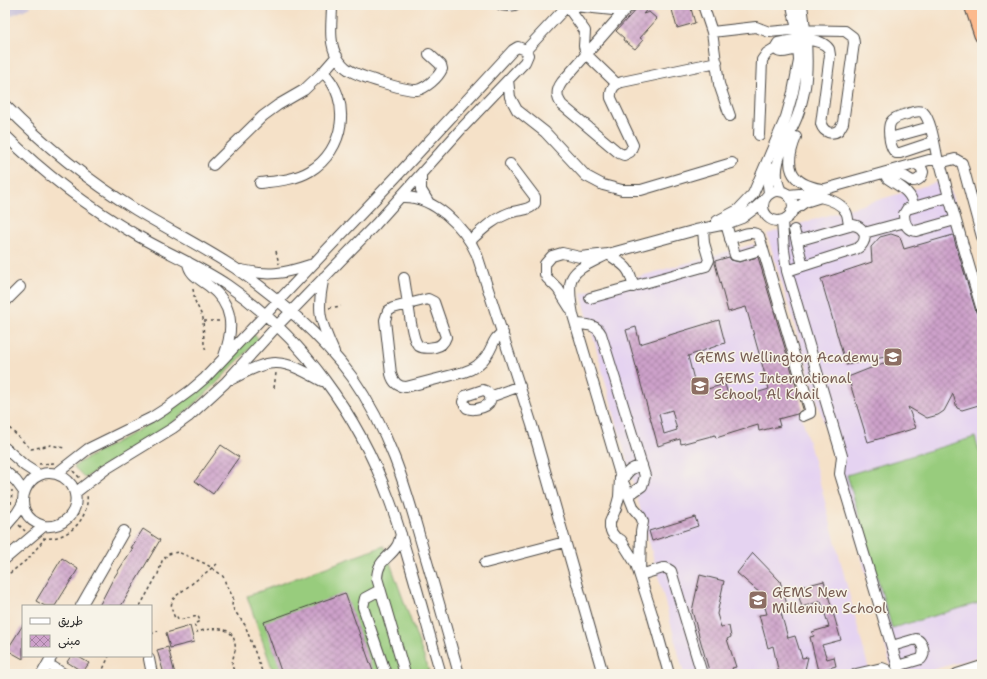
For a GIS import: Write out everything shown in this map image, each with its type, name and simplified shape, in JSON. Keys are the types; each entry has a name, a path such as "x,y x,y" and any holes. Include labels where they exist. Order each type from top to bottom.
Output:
{"highway":[{"path":"972,5 982,35"}],"street":[{"path":"332,5 332,40 337,56 345,67 357,74 406,89 415,90 425,87 442,71 441,65 429,54"},
{"path":"501,5 515,5"},
{"path":"564,5 606,10 620,10 630,6"},
{"path":"526,50 564,5"},
{"path":"564,5 584,31 584,46 586,54 616,84"},
{"path":"703,5 712,32 719,84 730,116"},
{"path":"787,5 799,38 811,52 813,66 813,82 808,105 791,149 789,164 795,177 800,182 823,193 842,208 846,213 849,225"},
{"path":"791,212 792,203 778,185 776,177 778,162 802,102 807,71 792,5"},
{"path":"703,228 738,210 746,202 758,184 790,104 796,69 795,63 802,5"},
{"path":"630,6 560,85 557,94 562,105 619,153 624,154 632,150 633,145 611,98 612,89 616,84 717,62"},
{"path":"712,32 753,27 769,32 799,38 822,42 829,48 830,55 820,124 828,133 836,132 842,127 854,40 851,34 845,31 799,38 778,42 775,48 767,53 761,64 759,135"},
{"path":"56,474 88,449 151,418 191,390 222,360 264,314 395,178 513,50 521,47 526,50 528,55 527,60 463,127 401,197 277,326 225,383 188,417 173,428 106,469 75,493"},
{"path":"213,166 270,110 304,90 337,56"},
{"path":"260,183 286,180 303,175 319,165 331,151 336,142 340,129 341,106 335,87 323,72"},
{"path":"508,80 510,97 514,106 545,132 586,176 603,186 622,190 641,190 732,163"},
{"path":"5,105 43,141 104,189 153,220 220,258 278,300 337,358 353,378 373,411 397,462 459,674"},
{"path":"934,142 898,153 892,150 889,126 891,121 900,116 920,111 926,115 934,142 938,162 982,310"},
{"path":"890,138 930,127"},
{"path":"5,135 82,199 140,237 226,284 264,314 294,342 327,384 365,444 390,500 441,674"},
{"path":"772,150 766,197 763,208 766,216 773,221 782,221 789,216 791,212 805,202 823,193 932,159 938,162 955,159 962,163 982,237"},
{"path":"470,241 496,219 512,212 531,208 535,203 535,197 510,164"},
{"path":"629,495 644,483 645,476 601,334 598,329 593,326 574,320 561,294 547,278 545,274 545,264 552,256 557,254 580,257 608,254 703,228 726,224 742,218 775,191 803,195 823,193 900,174 912,181 919,180 923,172 921,167 916,164"},
{"path":"421,175 422,190 429,203"},
{"path":"887,178 907,192 912,200 913,206"},
{"path":"401,197 416,198 429,203 456,223 470,241 477,255 520,386 603,674"},
{"path":"949,197 913,206 905,211 905,222 908,228 916,231 955,220"},
{"path":"782,221 787,271 842,456 840,474 898,670 921,659 924,655 922,644 918,640 913,639 892,646"},
{"path":"864,233 905,222"},
{"path":"726,224 734,254 738,256 763,249"},
{"path":"787,271 860,247 864,241 864,233 860,227 856,225 849,225 797,241"},
{"path":"590,298 706,266 709,260 704,243 703,228"},
{"path":"794,230 803,266"},
{"path":"731,243 752,233 756,233 759,236 810,409 810,414 803,416"},
{"path":"608,254 624,264 630,273 633,286"},
{"path":"608,254 583,267 572,276 570,280 570,289 574,320 621,477 634,509 641,517 643,522 641,532 640,575"},
{"path":"188,262 189,268 193,274 210,286 221,298 228,313 230,321 230,335 222,360"},
{"path":"234,268 258,274 280,273 312,265"},
{"path":"324,277 320,309 323,327 337,358"},
{"path":"404,278 408,304 416,343 421,347 426,348 437,347 443,343 446,337 434,302 428,299 408,304 390,309 385,317 392,378 396,384 402,387 471,370 482,361 490,350 494,340 503,333"},
{"path":"5,302 20,287"},
{"path":"225,383 254,368 278,363 298,368 327,384"},
{"path":"490,397 520,386"},
{"path":"5,448 25,466 39,475"},
{"path":"642,464 634,467 621,477 619,497 610,522 610,528 612,533 616,538 621,540 630,553 640,575 669,674"},
{"path":"5,471 16,481 24,492"},
{"path":"56,474 66,479 70,483 75,493 75,506 69,518 57,525 39,525 30,518 24,509 24,492 30,481 39,475 56,474"},
{"path":"5,527 14,518 23,503"},
{"path":"5,559 44,526"},
{"path":"82,605 124,531"},
{"path":"400,534 396,547 385,558 379,568 377,578 405,674"},
{"path":"485,562 565,542"},
{"path":"640,575 663,568 671,571 702,674"},
{"path":"380,590 365,598 363,607 386,674"},
{"path":"148,659 152,674"},
{"path":"42,674 50,660 64,674"},
{"path":"957,674 982,666"},
{"path":"856,674 882,668 887,670 890,674"}],"path":[{"path":"276,250 280,273"},
{"path":"193,289 195,300 204,321 204,344 206,351"},
{"path":"320,309 341,306"},
{"path":"204,321 230,321"},
{"path":"274,388 278,363"},
{"path":"5,424 31,449 51,446 64,448"},
{"path":"14,518 20,526 32,535"},
{"path":"5,577 29,558 45,538"},
{"path":"141,605 158,574 162,560 168,554 178,552 204,562 224,578 233,597 232,606 245,625 262,674"},
{"path":"217,564 176,596 172,601 171,608 175,618 177,617 179,620 198,616 200,621 194,624 197,632 214,627 224,630 231,635 235,645 232,665 236,674"},
{"path":"152,634 158,631"},
{"path":"101,674 109,657"}],"shaded area":[{"path":"5,5 30,5 31,7 5,18"},
{"name":"GEMS Wellington Academy","path":"947,179 982,296 982,656 917,674 893,674 836,463 767,234"},
{"path":"754,244 819,479 870,674 684,674 581,293"}],"green space":[{"path":"253,334 259,339 209,391 169,426 85,478 74,467 80,462 160,418"},
{"path":"975,437 982,461 982,602 892,628 847,475"},
{"path":"384,546 430,674 274,674 247,596"}],"building":[{"path":"640,5 651,5 643,14 649,12 657,19 640,38 643,40 635,49 623,40 624,38 616,31"},
{"path":"690,5 695,23 677,28 671,6"},
{"path":"891,234 900,237 904,249 953,235 976,312 982,327 982,404 962,410 957,408 953,394 944,411 938,415 927,418 908,407 916,428 868,442 848,377 891,360 890,356 846,365 821,279 872,262 871,247 880,237"},
{"path":"729,257 731,260 739,262 758,257 803,409 797,414 778,419 780,426 759,431 758,425 716,438 715,435 681,444 680,439 658,446 626,330 636,327 640,344 719,320 725,343 688,356 697,392 725,384 729,398 739,395 740,398 769,389 746,307 728,312 715,261","holes":["672,410 677,430 664,434 659,414"]},
{"path":"221,445 239,457 213,494 195,481"},
{"path":"695,517 698,526 652,541 649,531"},
{"path":"143,529 160,540 122,605 100,605 113,579 133,548 131,548"},
{"path":"753,553 780,581 789,611 781,613 788,638 795,636 802,658 808,657 804,674 779,674 773,646 768,648 759,615 767,614 761,594 737,573"},
{"path":"62,558 78,569 56,605 43,605 36,601"},
{"path":"700,575 724,581 717,614 721,627 729,626 731,637 727,639 736,667 732,668 734,674 710,674 692,611"},
{"path":"824,581 841,640 822,645 827,659 834,657 836,666 818,671 810,637 814,636 812,632 829,627 821,601 802,607 796,588"},
{"path":"345,593 374,674 282,674 264,622"},
{"path":"190,626 194,642 170,648 166,633"},
{"path":"22,627 23,659 7,650"},
{"path":"168,647 175,674 164,674 157,650"},
{"path":"70,657 79,657 89,663 83,672 67,662"}],"place":[{"name":"GEMS Wellington Academy","path":"893,357"},
{"name":"GEMS International School, Al Khail","path":"700,386"},
{"name":"GEMS New Millenium School","path":"758,600"}]}
